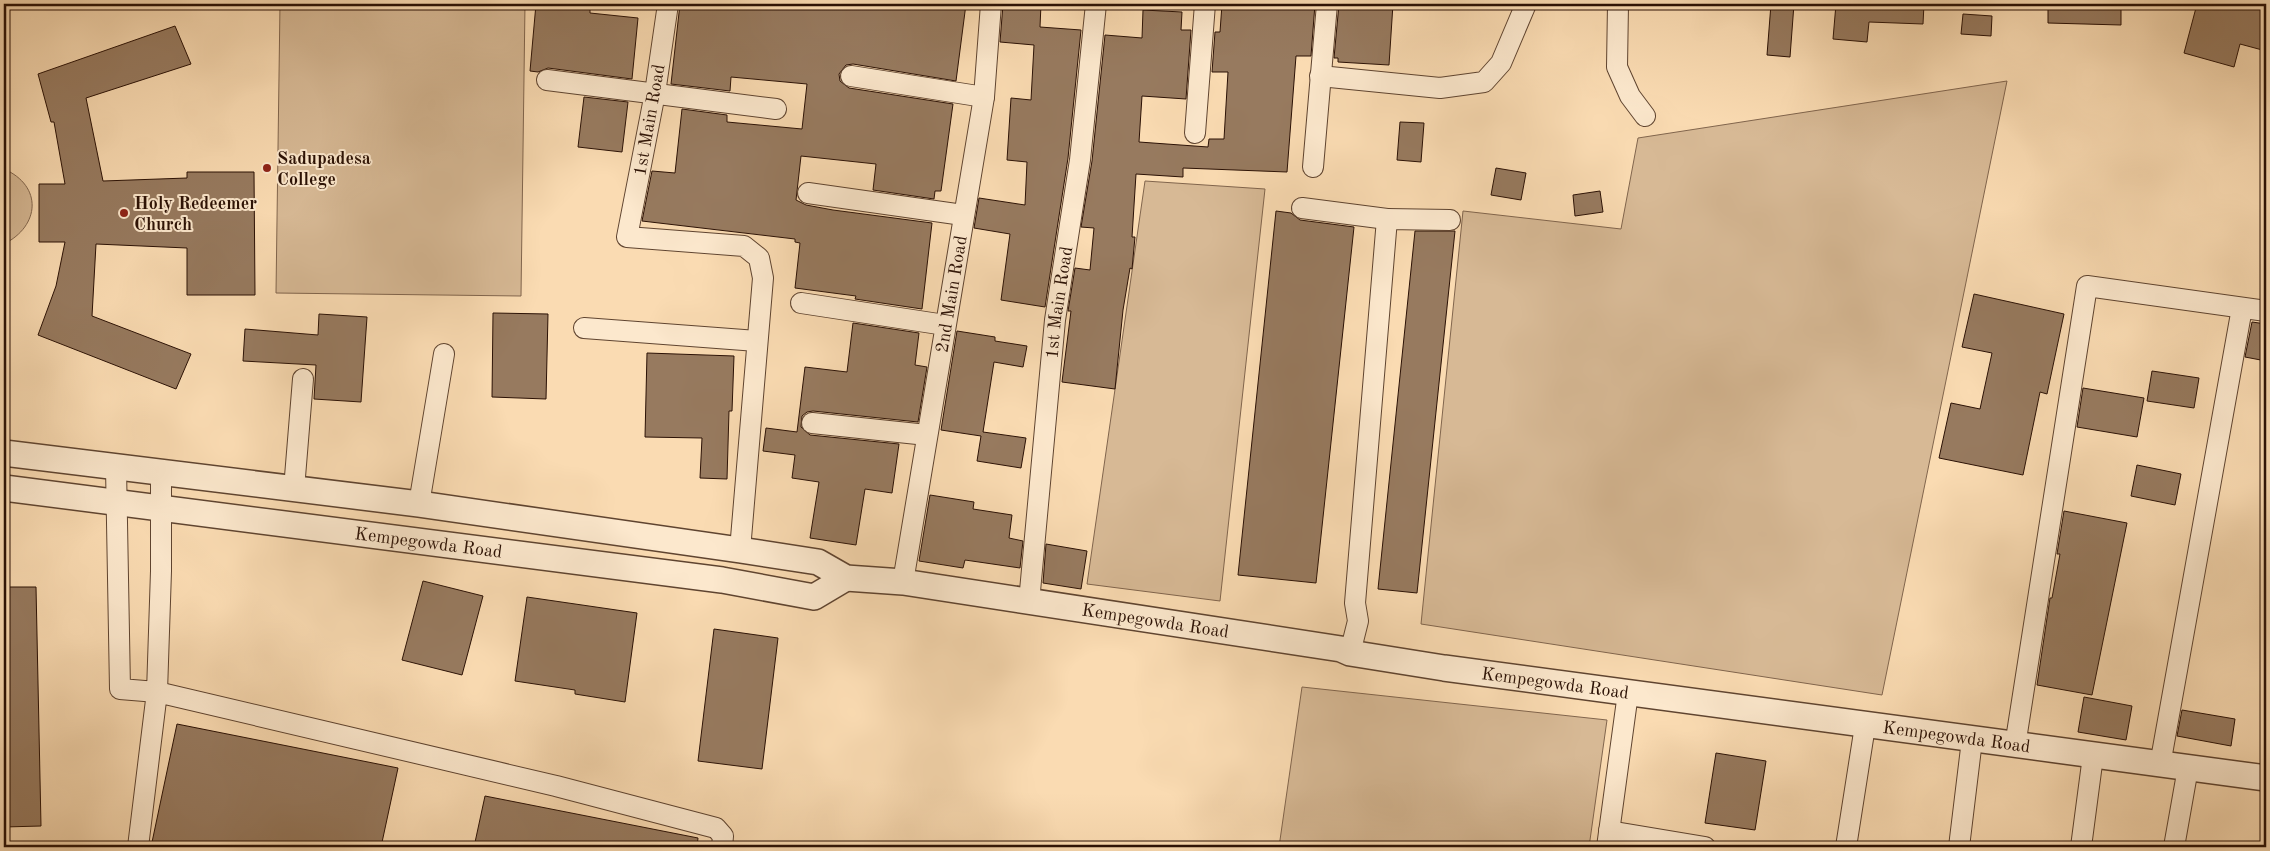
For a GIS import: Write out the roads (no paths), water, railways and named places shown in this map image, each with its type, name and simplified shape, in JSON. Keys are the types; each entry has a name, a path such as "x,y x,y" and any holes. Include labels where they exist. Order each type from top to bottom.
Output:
{"street":[{"name":"1st Main Road","path":"668,4 655,93 627,237 744,246 760,258 763,278 758,341"},
{"name":"2nd Main Road","path":"903,582 984,97 991,4"},
{"name":"1st Main Road","path":"1029,602 1055,320 1080,160 1096,4"},
{"path":"1195,133 1205,4"},
{"path":"1313,167 1326,4"},
{"path":"1320,76 1440,88 1484,82 1501,63 1526,4"},
{"path":"1618,4 1617,67 1630,96 1645,116"},
{"path":"851,76 984,97"},
{"path":"547,80 776,109"},
{"path":"808,193 963,215"},
{"path":"1302,208 1387,219 1450,220"},
{"path":"1345,651 1346,619 1355,604 1387,219"},
{"path":"2015,746 2087,286 2266,311"},
{"path":"801,302 945,325"},
{"path":"2160,765 2242,308"},
{"path":"584,328 758,341 740,550"},
{"path":"419,504 444,354"},
{"path":"294,489 303,379"},
{"path":"812,422 927,435"},
{"name":"Kempegowda Road","path":"4,453 161,474 419,504 740,550 818,562 846,578 903,582 1628,693 2266,778"},
{"path":"116,467 120,689 157,692 556,786 716,828 723,836 722,847"},
{"path":"138,847 157,692 162,508 161,474"},
{"name":"Kempegowda Road","path":"4,488 722,580 814,597 846,578"},
{"path":"1628,693 1608,839 1705,847"},
{"path":"1846,847 1865,726"},
{"path":"1959,847 1972,740"},
{"path":"2081,847 2093,756"},
{"path":"2174,847 2188,768"}],"place":[{"name":"Sadupadesa College","path":"267,168"},
{"name":"Holy Redeemer Church","path":"124,213"}]}
